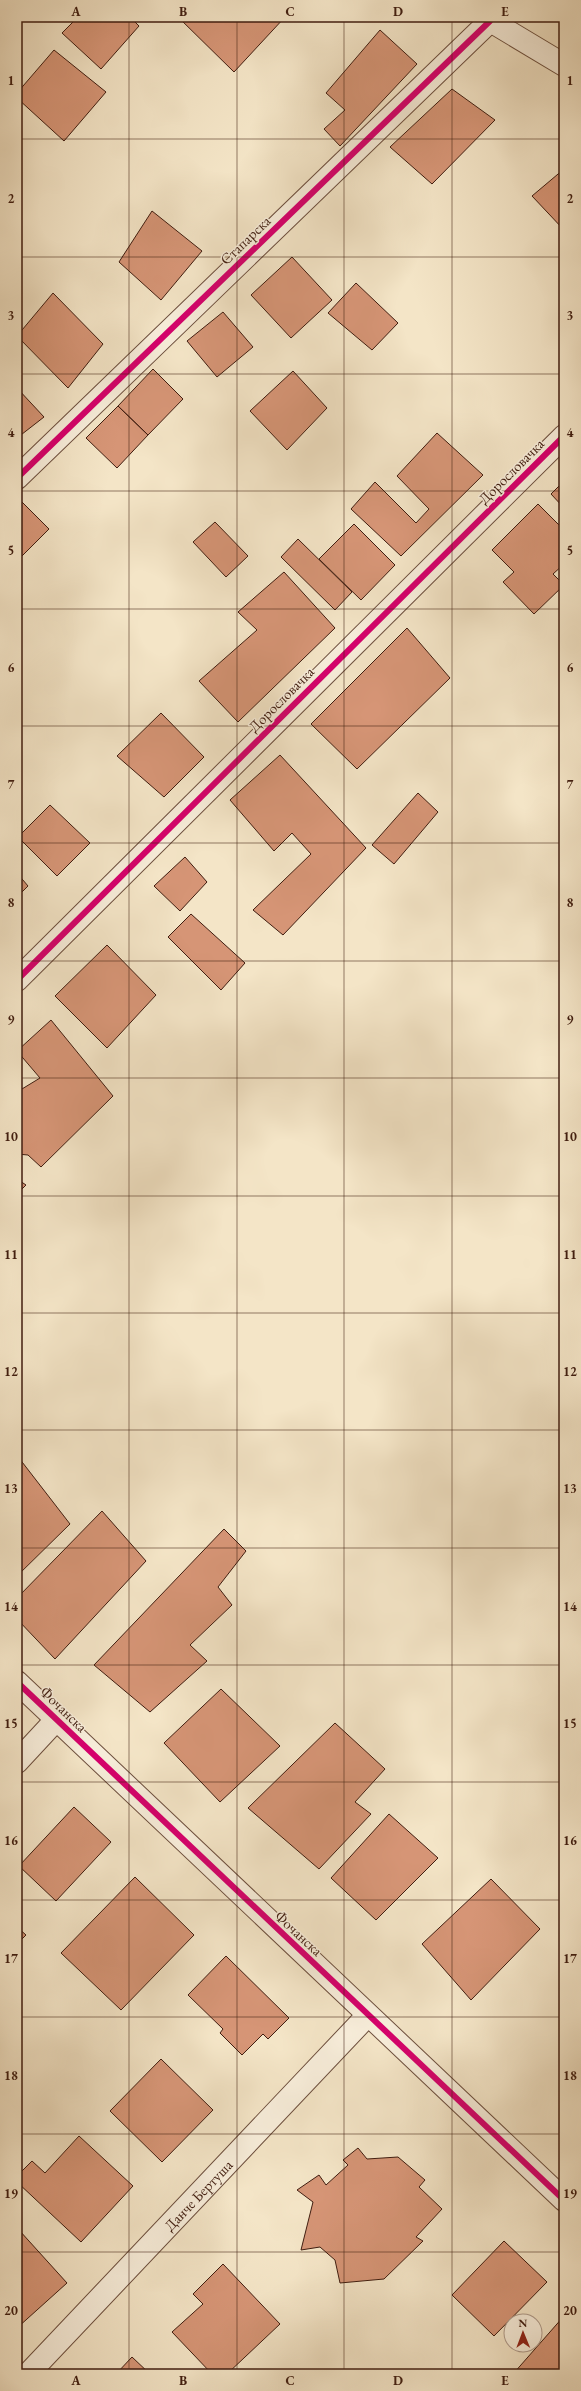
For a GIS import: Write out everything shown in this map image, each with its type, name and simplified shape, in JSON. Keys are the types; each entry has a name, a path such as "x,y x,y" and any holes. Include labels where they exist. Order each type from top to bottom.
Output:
{"street":[{"path":"487,19 564,65"},
{"name":"Стапарска","path":"17,478 487,19"},
{"name":"Дорословачка","path":"17,980 564,436"},
{"name":"Фочанска","path":"17,1682 367,2016 564,2200"},
{"path":"17,1762 56,1720"},
{"name":"Данче Бертуша","path":"28,2374 367,2016"}],"building":[{"path":"78,17 130,17 139,26 101,69 62,33"},
{"path":"153,17 162,17 158,21"},
{"path":"178,17 285,17 234,72"},
{"path":"380,30 417,64 340,146 324,129 345,110 326,93"},
{"path":"54,50 106,92 64,141 17,98 17,93"},
{"path":"452,89 495,120 432,184 390,147"},
{"path":"564,169 564,230 532,196"},
{"path":"152,211 202,251 161,300 119,262"},
{"path":"292,257 332,300 291,338 251,295"},
{"path":"356,283 398,323 372,350 328,313"},
{"path":"53,293 103,344 68,388 17,336"},
{"path":"223,312 253,347 217,377 187,341"},
{"path":"153,369 183,399 148,435 118,406"},
{"path":"293,371 327,408 287,450 250,411"},
{"path":"17,388 44,417 17,438"},
{"path":"118,406 148,435 117,468 86,438"},
{"path":"437,433 483,475 401,556 351,509 375,482 416,523 429,509 397,476"},
{"path":"564,481 564,508 551,494"},
{"path":"19,499 49,529 17,561 17,501"},
{"path":"538,504 564,530 564,564 553,574 564,585 534,614 503,582 514,572 492,550"},
{"path":"215,522 248,556 226,577 193,542"},
{"path":"354,524 395,565 361,600 319,559"},
{"path":"298,539 352,592 335,610 281,557"},
{"path":"284,572 335,628 238,722 199,681 257,630 238,612"},
{"path":"407,628 450,678 357,769 311,724"},
{"path":"161,713 204,757 164,797 117,756"},
{"path":"280,755 366,848 283,935 253,910 311,854 292,833 274,851 230,800"},
{"path":"418,793 438,812 394,864 372,845"},
{"path":"50,805 90,843 57,876 18,837"},
{"path":"185,857 207,882 180,911 154,886"},
{"path":"17,873 28,886 17,897"},
{"path":"191,914 245,963 221,990 168,937"},
{"path":"107,945 156,995 107,1048 55,996"},
{"path":"51,1020 113,1096 41,1167 28,1155 17,1154 17,1092 40,1078 17,1051"},
{"path":"17,1179 26,1185 17,1194"},
{"path":"19,1458 70,1524 17,1576 17,1460"},
{"path":"102,1511 146,1561 55,1659 17,1619 17,1598"},
{"path":"224,1529 246,1551 218,1587 232,1605 190,1645 207,1661 150,1712 94,1665"},
{"path":"221,1689 280,1746 220,1802 164,1743"},
{"path":"335,1723 385,1769 355,1802 371,1814 319,1869 248,1808"},
{"path":"74,1807 111,1842 56,1901 19,1866"},
{"path":"389,1814 438,1858 376,1920 331,1878"},
{"path":"135,1877 194,1935 121,2010 61,1953"},
{"path":"491,1879 540,1929 471,2000 422,1944"},
{"path":"17,1927 26,1935 17,1944"},
{"path":"226,1956 289,2018 268,2039 263,2034 242,2055 220,2033 223,2029 188,1995"},
{"path":"161,2059 213,2110 162,2162 110,2111"},
{"path":"79,2136 133,2186 81,2242 17,2182 17,2176 32,2161 45,2173"},
{"path":"358,2148 367,2159 398,2157 425,2180 419,2187 442,2209 416,2237 423,2241 384,2279 340,2283 335,2260 320,2247 301,2250 313,2202 297,2190 319,2175 326,2185 348,2165 343,2160"},
{"path":"19,2230 67,2283 17,2328 17,2232"},
{"path":"504,2241 547,2282 517,2313 503,2313 503,2327 494,2336 452,2295"},
{"path":"223,2264 280,2324 227,2374 212,2374 172,2332 203,2304 193,2294"},
{"path":"564,2316 564,2374 513,2374 531,2353 543,2353 543,2340"},
{"path":"132,2357 150,2374 116,2374"}],"cycle path":[{"path":"17,478 490,21"},
{"path":"17,980 564,436"},
{"path":"17,1682 564,2200"}]}
